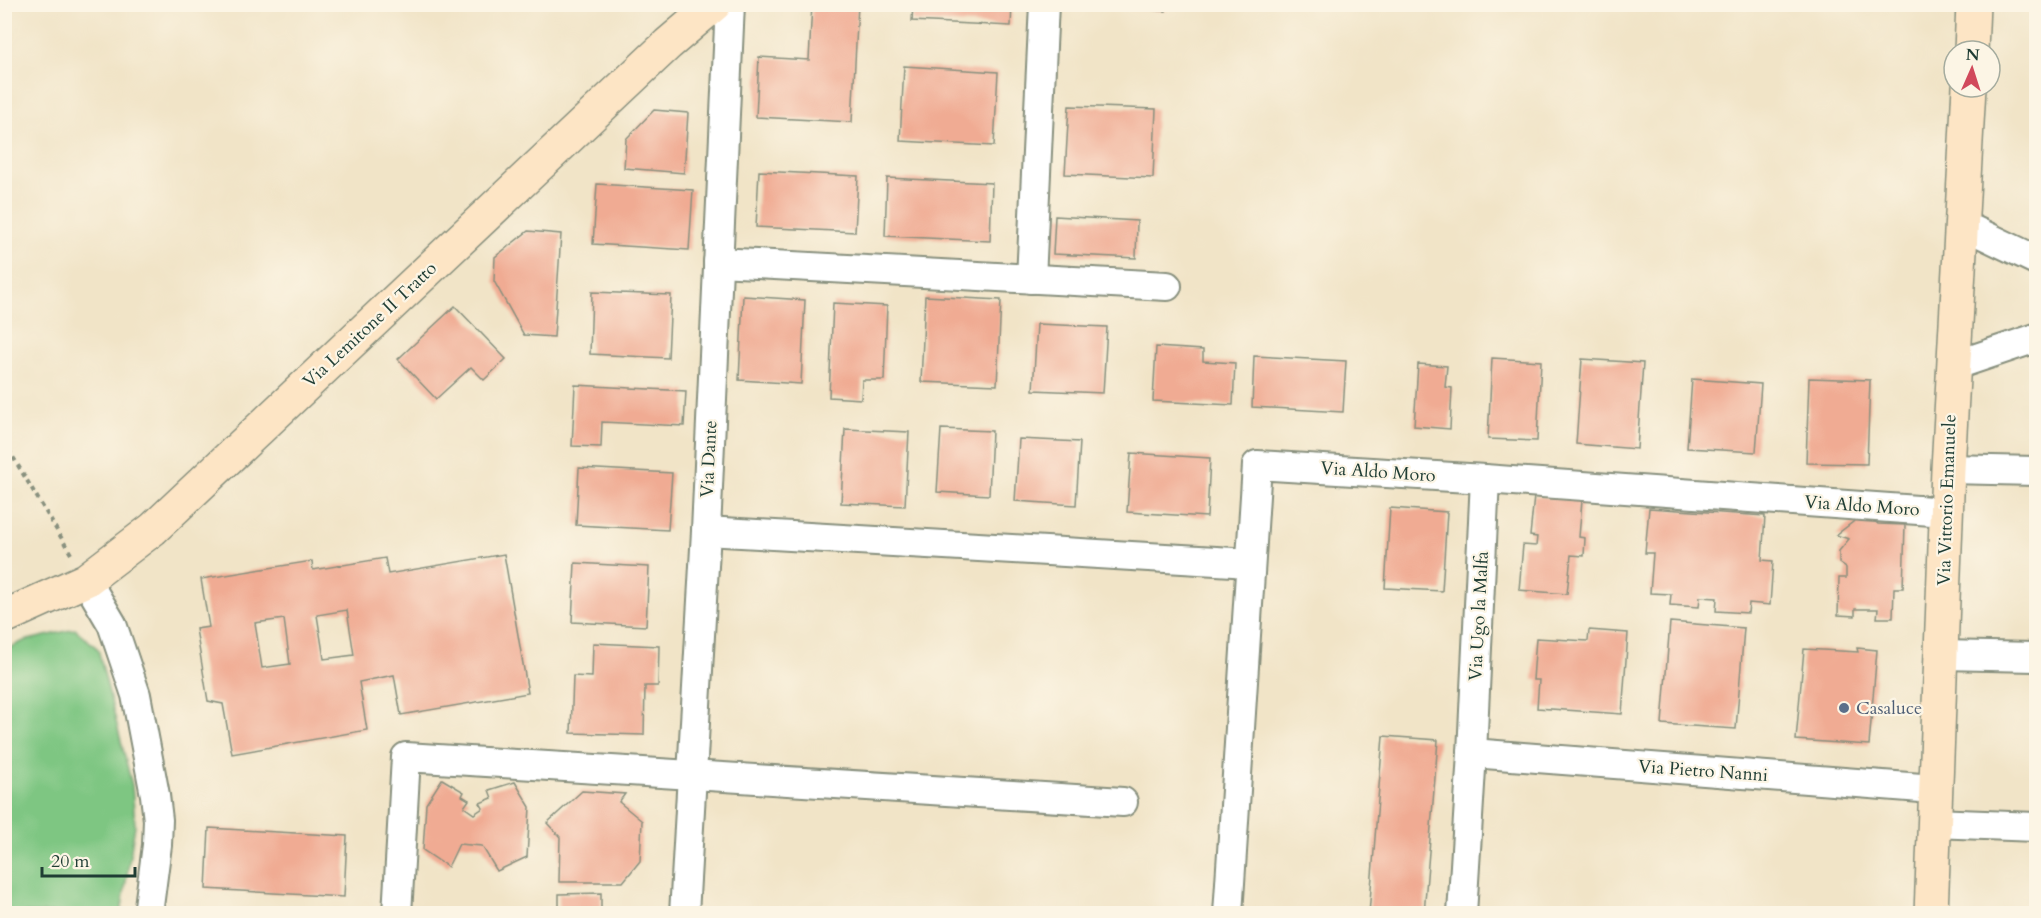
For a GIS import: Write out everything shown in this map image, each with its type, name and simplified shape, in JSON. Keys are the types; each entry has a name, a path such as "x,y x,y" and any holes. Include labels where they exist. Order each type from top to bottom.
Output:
{"street":[{"name":"Via Lemitone II Tratto","path":"4,618 86,580 153,529 659,52 715,4"},
{"name":"Via Dante","path":"684,914 706,531 730,4"},
{"path":"1031,279 1044,4"},
{"path":"1972,39 1973,4"},
{"name":"Via Vittorio Emanuele","path":"1930,914 1947,469 1968,99"},
{"path":"1961,224 2037,260"},
{"path":"718,262 1167,286"},
{"path":"1953,366 2037,338"},
{"name":"Via Aldo Moro","path":"1228,914 1257,465 1485,479 1946,513"},
{"path":"1947,469 2037,471"},
{"name":"Via Ugo la Malfa","path":"1462,914 1485,479"},
{"path":"706,531 1250,563"},
{"path":"86,580 112,624 136,695 155,795 158,820 157,845 148,914"},
{"path":"1941,655 2037,657"},
{"name":"Via Pietro Nanni","path":"1472,753 1934,789"},
{"path":"397,914 406,756 1123,802"},
{"path":"1933,823 2037,827"}],"path":[{"path":"4,442 86,580"}],"green space":[{"path":"75,629 98,649 132,785 135,825 121,913 5,913 5,650 24,641"}],"building":[{"path":"812,4 858,4 852,122 756,117 759,57 809,60"},
{"path":"913,4 1012,4 1011,26 912,21"},
{"path":"1070,4 1166,4 1166,11 1070,6"},
{"path":"904,66 998,72 994,146 900,141"},
{"path":"1069,106 1156,109 1153,178 1065,174"},
{"path":"654,110 688,113 684,173 624,168 626,139"},
{"path":"759,171 858,176 855,232 756,227"},
{"path":"887,178 992,183 990,241 885,236"},
{"path":"597,184 693,190 689,250 593,244"},
{"path":"1055,216 1137,221 1136,258 1053,254"},
{"path":"528,231 561,234 554,337 524,335 494,281 495,257"},
{"path":"592,292 671,295 668,358 590,354"},
{"path":"743,296 805,300 801,384 739,380"},
{"path":"925,296 1001,300 997,385 921,382"},
{"path":"833,303 887,306 884,380 862,380 861,399 829,397"},
{"path":"455,306 506,359 484,380 471,367 436,399 398,359"},
{"path":"1037,324 1107,327 1103,393 1033,390"},
{"path":"1156,347 1203,350 1203,361 1235,363 1233,405 1153,401"},
{"path":"1254,356 1346,361 1343,412 1252,407"},
{"path":"1492,358 1541,361 1537,441 1488,439"},
{"path":"1582,359 1643,363 1637,449 1576,444"},
{"path":"1418,364 1447,366 1445,387 1452,388 1450,429 1414,426"},
{"path":"1809,378 1870,380 1867,464 1806,463"},
{"path":"1692,379 1761,384 1756,452 1687,448"},
{"path":"575,385 686,391 684,426 602,422 601,447 572,446"},
{"path":"845,429 909,432 905,506 841,503"},
{"path":"941,429 992,431 989,495 937,492"},
{"path":"1019,439 1080,442 1076,505 1015,501"},
{"path":"1131,453 1210,458 1207,517 1127,512"},
{"path":"579,468 672,473 668,530 576,525"},
{"path":"1534,496 1582,500 1579,537 1585,538 1584,556 1571,555 1567,594 1519,590 1523,545 1536,546 1537,537 1530,536"},
{"path":"1390,508 1447,512 1442,591 1385,588"},
{"path":"1649,508 1765,516 1762,560 1773,561 1770,605 1749,603 1748,613 1716,611 1717,598 1700,597 1699,607 1670,605 1671,594 1650,593 1653,553 1645,553"},
{"path":"1865,513 1878,524 1905,525 1903,588 1894,588 1893,618 1877,618 1878,609 1855,609 1855,616 1838,615 1839,578 1846,578 1846,568 1839,563 1839,551 1849,539 1836,535"},
{"path":"504,554 528,693 401,715 394,675 359,682 367,730 232,754 223,704 208,701 196,629 209,627 201,579 312,561 313,570 385,558 388,574","holes":["347,610 354,655 324,659 317,615","284,619 290,664 262,668 255,623"]},
{"path":"575,563 649,567 646,626 572,622"},
{"path":"1670,622 1744,628 1736,729 1662,724"},
{"path":"1589,630 1628,633 1622,714 1537,708 1539,680 1533,680 1536,638 1588,641"},
{"path":"593,643 659,646 658,686 645,686 644,735 571,733 573,676 592,677"},
{"path":"1857,648 1877,650 1869,745 1796,740 1804,649 1858,652"},
{"path":"1383,736 1438,740 1424,914 1369,914"},
{"path":"442,779 464,792 462,796 469,800 464,807 474,814 483,808 480,803 492,798 489,790 515,782 530,807 527,857 497,871 482,846 459,844 448,867 423,850 426,804"},
{"path":"582,791 625,794 619,802 642,821 640,861 623,882 559,882 560,837 547,823"},
{"path":"209,828 347,836 344,897 206,889"},
{"path":"601,893 601,914 559,914 559,894"},
{"path":"532,910 532,914 453,914 453,912"}],"place":[{"name":"Casaluce","path":"1844,708"}]}
